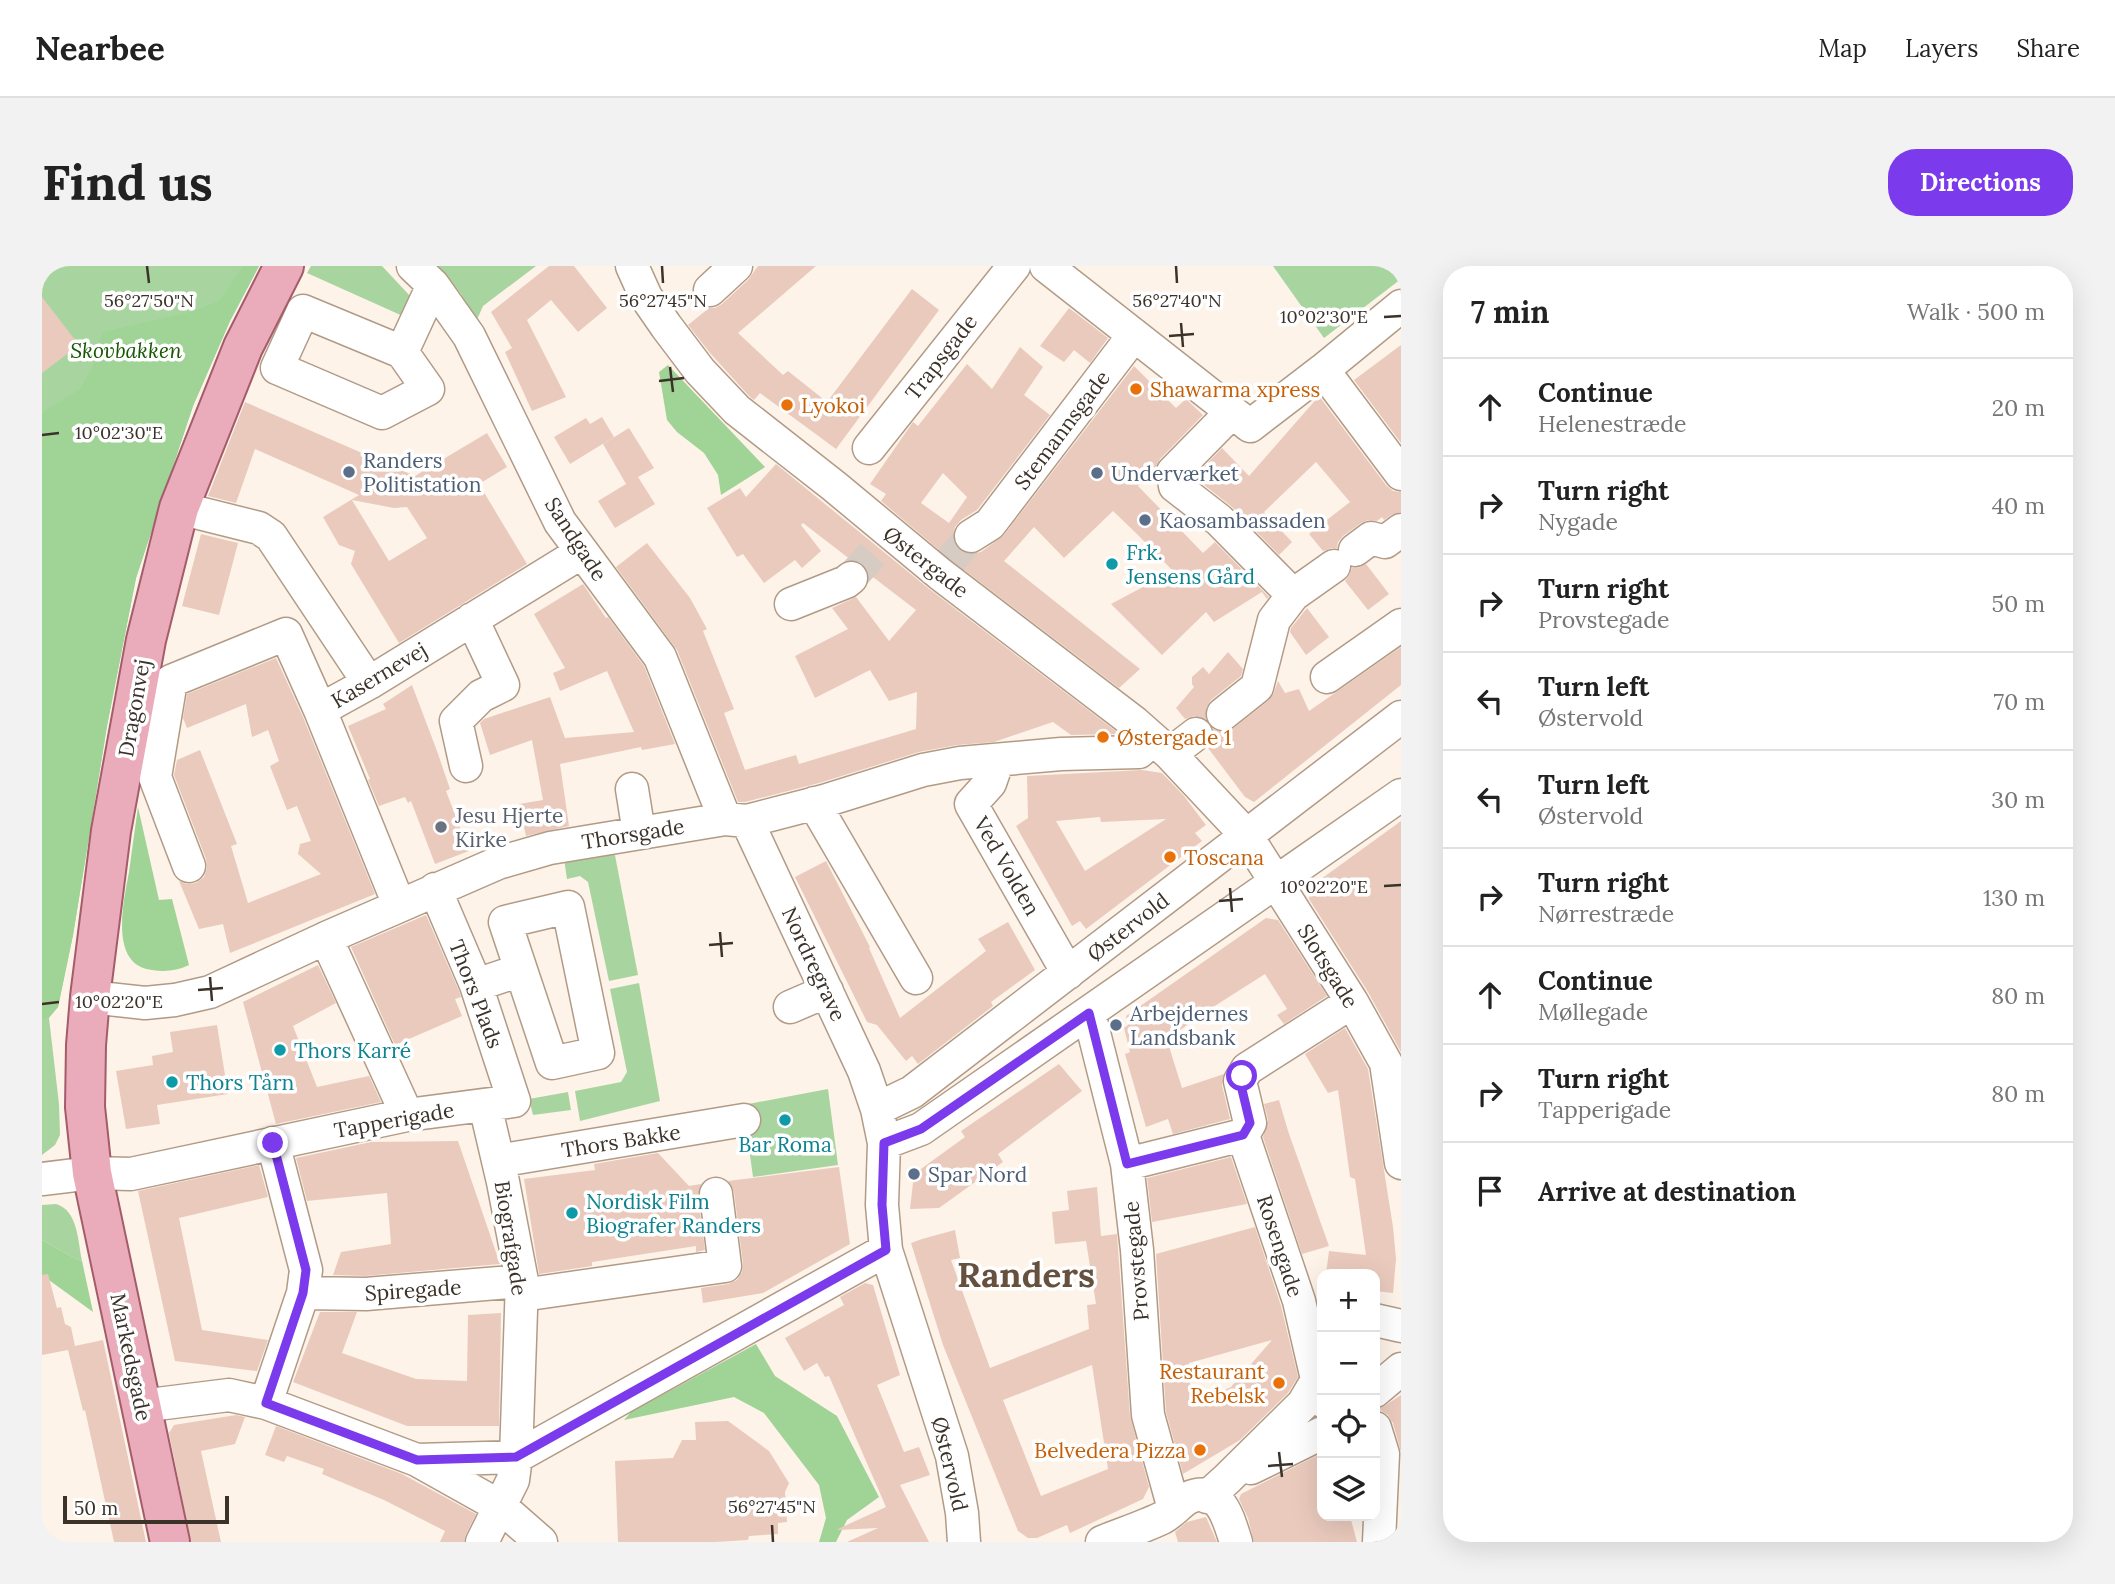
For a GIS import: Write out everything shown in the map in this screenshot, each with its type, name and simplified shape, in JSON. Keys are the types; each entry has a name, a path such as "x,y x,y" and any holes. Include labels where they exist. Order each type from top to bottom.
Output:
{"main road":[{"name":"Dragonvej","path":"92,1172 85,1107 90,997 116,804 146,640 179,508 243,347 284,266"},
{"name":"Markedsgade","path":"92,1172 170,1542"}],"street":[{"name":"Østergade","path":"632,266 646,297 699,371 737,410 834,486 884,540 942,571 1117,708 1161,746 1246,835"},
{"path":"710,290 736,266"},
{"name":"Trapsgade","path":"869,448 1014,266"},
{"path":"1046,266 1250,426 1401,306"},
{"path":"402,352 423,275"},
{"name":"Sandgade","path":"423,275 469,336 560,522 660,657 736,820"},
{"name":"Stemannsgade","path":"980,530 1134,335"},
{"path":"1330,363 1401,474"},
{"path":"1232,412 1172,472 1175,486 1219,520 1293,595"},
{"path":"179,508 260,528 271,536 369,682"},
{"path":"1223,714 1256,687 1274,620 1293,595 1371,537 1385,542 1401,530"},
{"name":"Kasernevej","path":"400,905 320,710 582,552"},
{"path":"791,604 851,578"},
{"path":"466,766 456,722 481,695 503,685 472,619"},
{"path":"1327,677 1401,625"},
{"path":"189,866 155,777 171,681 286,634 320,710"},
{"name":"Østervold","path":"964,1542 952,1456 886,1250 882,1205 884,1143 877,1110 912,1092 1401,716"},
{"name":"Thorsgade","path":"90,997 145,1003 210,992 435,889 498,863 550,848 736,820 814,803 923,770 960,763 1061,754 1139,752 1196,734"},
{"name":"Ved Volden","path":"998,760 990,783 971,804 1068,973"},
{"path":"632,789 639,833"},
{"path":"884,1143 921,1129 1401,795"},
{"path":"814,803 916,978"},
{"name":"Nordregrave","path":"736,820 827,991 864,1071 877,1110"},
{"name":"Slotsgade","path":"1246,835 1352,1002 1394,1062"},
{"name":"Thors Plads","path":"435,889 476,985 500,1103"},
{"path":"568,907 598,1053 552,1063 521,970 505,922 568,907"},
{"path":"326,938 407,1115"},
{"path":"476,985 521,970"},
{"path":"790,1007 827,991"},
{"path":"1127,1164 1243,1135 1250,1123 1240,1081 1247,1069 1352,1002"},
{"name":"Provstegade","path":"1089,1013 1127,1164 1137,1250 1149,1415 1174,1510"},
{"path":"1394,1062 1401,1163"},
{"name":"Tapperigade","path":"42,1179 92,1172 131,1174 407,1115 500,1103"},
{"name":"Biografgade","path":"482,1542 513,1480 516,1457 522,1288 501,1171 500,1103"},
{"name":"Thors Bakke","path":"501,1171 744,1120"},
{"name":"Rosengade","path":"1243,1135 1310,1304 1317,1364"},
{"path":"266,1403 303,1293 306,1270 273,1143"},
{"name":"Spiregade","path":"303,1293 366,1294 522,1288 725,1266 716,1194"},
{"path":"417,1460 516,1457 886,1250"},
{"path":"1380,1321 1401,1326"},
{"path":"1380,1387 1401,1368"},
{"path":"1217,1488 1317,1393"},
{"path":"141,1406 229,1395 266,1403 417,1460 501,1507 541,1542"},
{"path":"1102,1542 1163,1517 1188,1499 1217,1488 1317,1436"},
{"path":"1379,1542 1383,1454 1380,1445"},
{"path":"1217,1488 1218,1501 1226,1510 1236,1542"}],"green space":[{"name":"Skovbakken","path":"42,266 259,266 230,321 193,406 136,578 107,726 73,935 58,1007 49,1018 60,1135 55,1145 42,1155"},
{"name":"Skovbakken","path":"243,266 259,266 230,321 193,406 136,578 58,1007 42,1020 42,413 80,389 96,360 103,332 194,311 219,301"},
{"path":"311,266 382,266 412,298 405,317 307,273"},
{"path":"438,266 536,266 483,306 476,322 461,294"},
{"path":"1273,266 1401,266 1401,279 1324,338"},
{"path":"668,365 765,467 721,495 718,475 704,453 677,432 667,420 659,372"},
{"path":"138,807 159,900 172,899 189,965 175,970 157,971 138,966 129,957 124,944 122,914"},
{"path":"614,850 638,975 609,981 588,882 580,876 567,879 564,859"},
{"path":"639,983 660,1101 580,1121 575,1091 621,1082 627,1072 610,989"},
{"path":"828,1089 838,1165 753,1177 743,1105"},
{"path":"568,1092 571,1110 533,1115 529,1099"},
{"path":"56,1204 63,1207 73,1220 82,1261 42,1240 42,1205"},
{"path":"42,1240 82,1261 93,1312 42,1275"},
{"path":"756,1344 775,1376 837,1416 879,1497 847,1520 836,1542 819,1542 826,1518 819,1485 764,1413 734,1397 624,1420 631,1412"}],"building":[{"path":"549,266 574,266 607,308 578,332 551,300 527,320 566,397 532,411 505,352 512,348 491,312"},
{"path":"758,266 816,266 738,333 783,375 788,371 827,402 912,289 939,310 836,449 760,393 754,400 750,397 688,325 709,308 722,304 748,280"},
{"path":"42,297 79,345 42,373"},
{"path":"1069,308 1108,338 1090,363 1074,350 1064,362 1040,346"},
{"path":"1401,345 1401,443 1354,380"},
{"path":"1020,347 1043,367 1024,395 1050,415 977,510 955,527 953,537 956,546 963,553 981,552 1004,535 1134,366 1176,408 1186,399 1203,415 1138,486 1203,553 1215,542 1269,597 1267,599 1262,592 1214,622 1206,612 1162,655 1111,604 1173,571 1137,534 1113,511 1064,558 1034,527 1004,561 1140,669 1119,688 951,560 881,501 886,494 870,484 913,422 918,426 967,364 992,389","holes":["943,473 967,497 949,523 921,503"]},
{"path":"1319,396 1386,485 1393,491 1401,492 1401,512 1384,520 1382,517 1377,521 1368,520 1361,523 1343,536 1337,548 1323,551 1309,534 1350,502 1316,462 1264,512 1292,542 1279,555 1232,507 1194,477 1222,448 1249,476"},
{"path":"245,402 415,476 487,433 507,467 479,484 527,564 399,643 351,564 355,551 339,545 323,517 359,495 255,449 236,503 208,496","holes":["352,500 394,508 407,507 427,538 389,561"]},
{"path":"602,417 614,437 570,464 554,437 586,418 590,424"},
{"path":"629,428 654,468 638,477 655,504 615,528 598,501 626,484 603,444"},
{"path":"776,464 928,588 1117,734 1071,735 1053,722 994,742 919,752 819,783 738,802 677,650 616,567 647,543 690,598 707,629 703,631 734,709 724,713 745,770 796,755 799,764 916,729 917,692 889,701 870,670 815,698 795,656 848,629 832,608 856,597 889,641 916,610 869,574 865,566 851,560 803,523 801,525 821,551 802,568 795,560 764,583 743,554 737,557 707,508 740,488 746,497"},
{"path":"201,534 238,543 219,615 182,606"},
{"path":"1366,564 1389,594 1368,610 1345,581 1352,568"},
{"path":"583,584 644,666 675,744 642,750 641,747 560,764 569,826 526,836 519,804 543,800 532,740 490,755 480,723 484,719 550,697 565,738 634,732 607,671 560,691 553,673 565,668 534,614"},
{"path":"1307,608 1329,637 1306,655 1290,632"},
{"path":"1401,647 1401,685 1254,802 1245,797 1208,748 1213,740 1213,729 1225,732 1234,728 1268,701 1278,681 1285,693 1299,689 1309,711"},
{"path":"1228,652 1243,669 1241,676 1211,700 1206,708 1206,719 1194,716 1185,719 1176,708 1194,687 1192,677 1203,667 1209,674"},
{"path":"276,658 375,894 230,953 223,924 199,929 179,881 196,883 204,877 207,868 174,775 177,760 200,750 237,844 231,846 248,903 321,874 298,854 300,844 311,841 297,806 287,810 270,766 279,761 268,730 252,737 246,704 187,728 183,718 187,694"},
{"path":"412,685 450,789 446,791 469,851 435,864 411,801 408,803 405,797 379,806 348,726 386,709 383,704"},
{"path":"1142,770 1162,773 1206,825 1195,833 1202,841 1086,929 1080,921 1072,926 1016,826 1028,818 1027,776","holes":["1100,817 1101,822 1166,819 1085,871 1056,821"]},
{"path":"1401,821 1401,1052 1368,992 1309,899 1310,887"},
{"path":"826,861 870,947 900,1018 986,951 978,939 1008,922 1035,970 991,1002 993,1006 918,1064 912,1056 906,1061 877,1025 867,1022 795,877"},
{"path":"426,915 459,991 461,997 455,999 462,1016 395,1045 351,947"},
{"path":"1266,918 1278,920 1327,996 1284,1024 1277,1015 1287,1009 1265,974 1199,1016 1167,1040 1182,1088 1224,1074 1222,1085 1230,1119 1173,1134 1168,1119 1146,1127 1125,1054 1130,1052 1124,1028 1128,1025 1126,1016"},
{"name":"Thors Karré","path":"318,965 336,1003 293,1026 317,1087 369,1076 381,1102 276,1124 243,1002"},
{"name":"Thors Tårn","path":"217,1025 228,1094 157,1105 160,1124 126,1129 116,1071 153,1065 152,1056 173,1052 170,1032"},
{"path":"1345,1028 1368,1069 1393,1227 1396,1259 1393,1293 1380,1292 1380,1269 1327,1269 1329,1251 1366,1255 1355,1179 1350,1177 1338,1090 1328,1093 1305,1054"},
{"path":"1059,1064 1082,1091 998,1154 1003,1162 939,1208 910,1209 914,1174 965,1137 961,1131"},
{"path":"1279,1100 1329,1246 1302,1254 1263,1137 1268,1120 1264,1104"},
{"path":"458,1141 500,1264 365,1276 333,1275 341,1252 391,1244 387,1193 307,1201 296,1158 371,1142"},
{"path":"658,1153 689,1186 701,1184 698,1196 705,1250 696,1252 696,1246 592,1262 592,1266 539,1274 524,1179 595,1170 594,1164"},
{"path":"1231,1157 1247,1204 1152,1222 1147,1178"},
{"path":"259,1165 268,1197 179,1218 202,1330 268,1340 257,1371 175,1361 138,1191"},
{"path":"839,1167 850,1244 763,1293 703,1303 701,1288 728,1284 737,1280 742,1272 734,1192 728,1181"},
{"path":"1097,1187 1101,1236 1117,1234 1130,1416 1149,1487 1143,1499 1070,1533 1067,1525 1037,1538 1028,1538 1018,1531 943,1345 911,1243 955,1230 960,1258 951,1260 990,1368 1089,1329 1087,1305 1096,1304 1086,1241 1055,1244 1052,1212 1069,1210 1067,1191","holes":["1092,1365 1108,1469 1041,1496 1003,1400"]},
{"path":"1255,1227 1281,1306 1298,1377 1288,1393 1240,1440 1183,1474 1166,1412 1156,1254","holes":["1272,1340 1231,1387 1191,1406 1189,1363"]},
{"path":"48,1274 57,1308 61,1307 65,1324 71,1327 75,1346 103,1340 146,1542 114,1542 85,1410 83,1411 68,1350 42,1355 42,1275"},
{"path":"865,1283 873,1285 900,1375 877,1385 904,1452 919,1447 930,1475 900,1485 929,1542 847,1542 878,1528 838,1530 886,1507 829,1376 825,1377 817,1363 804,1371 785,1338 844,1305 840,1297"},
{"path":"320,1312 357,1312 342,1353 416,1379 467,1381 468,1315 501,1313 499,1426 407,1426 293,1382"},
{"path":"1401,1395 1401,1452 1393,1423 1388,1415 1380,1410"},
{"path":"236,1415 245,1417 235,1444 201,1451 221,1542 191,1542 169,1433 174,1425"},
{"path":"728,1421 769,1451 789,1483 785,1492 787,1522 778,1523 778,1534 749,1536 748,1540 715,1542 618,1542 615,1461 673,1458 682,1440 696,1440 695,1422"},
{"path":"276,1426 402,1474 476,1514 464,1542 440,1542 445,1531 384,1500 322,1474 324,1469 287,1456 284,1462 265,1455"},
{"path":"1317,1456 1317,1521 1351,1521 1357,1542 1254,1542 1248,1518 1239,1499 1241,1494"},
{"path":"1206,1517 1217,1542 1178,1542 1175,1532 1187,1522"}],"tunnel":[{"path":"945,567 971,536"},
{"path":"851,578 880,546"}],"place":[{"name":"Shawarma xpress","path":"1136,389"},
{"name":"Lyokoi","path":"787,405"},
{"name":"Randers Politistation","path":"349,472"},
{"name":"Underværket","path":"1097,473"},
{"name":"Kaosambassaden","path":"1145,520"},
{"name":"Frk. Jensens Gård","path":"1112,564"},
{"name":"Østergade 1","path":"1103,737"},
{"name":"Jesu Hjerte Kirke","path":"441,827"},
{"name":"Toscana","path":"1170,857"},
{"name":"Arbejdernes Landsbank","path":"1116,1025"},
{"name":"Thors Karré","path":"280,1050"},
{"name":"Thors Tårn","path":"172,1082"},
{"name":"Bar Roma","path":"785,1120"},
{"name":"Spar Nord","path":"914,1174"},
{"name":"Nordisk Film Biografer Randers","path":"572,1213"},
{"name":"Restaurant Rebelsk","path":"1279,1383"},
{"name":"Belvedera Pizza","path":"1200,1450"}],"district":[{"name":"Randers","path":"1026,1274"}],"route":[{"path":"273,1143 306,1270 303,1293 266,1403 417,1460 492,1459 516,1457 886,1250 882,1205 884,1143 921,1129 1089,1013 1127,1164 1243,1135 1250,1123 1240,1081 1242,1076"}]}
